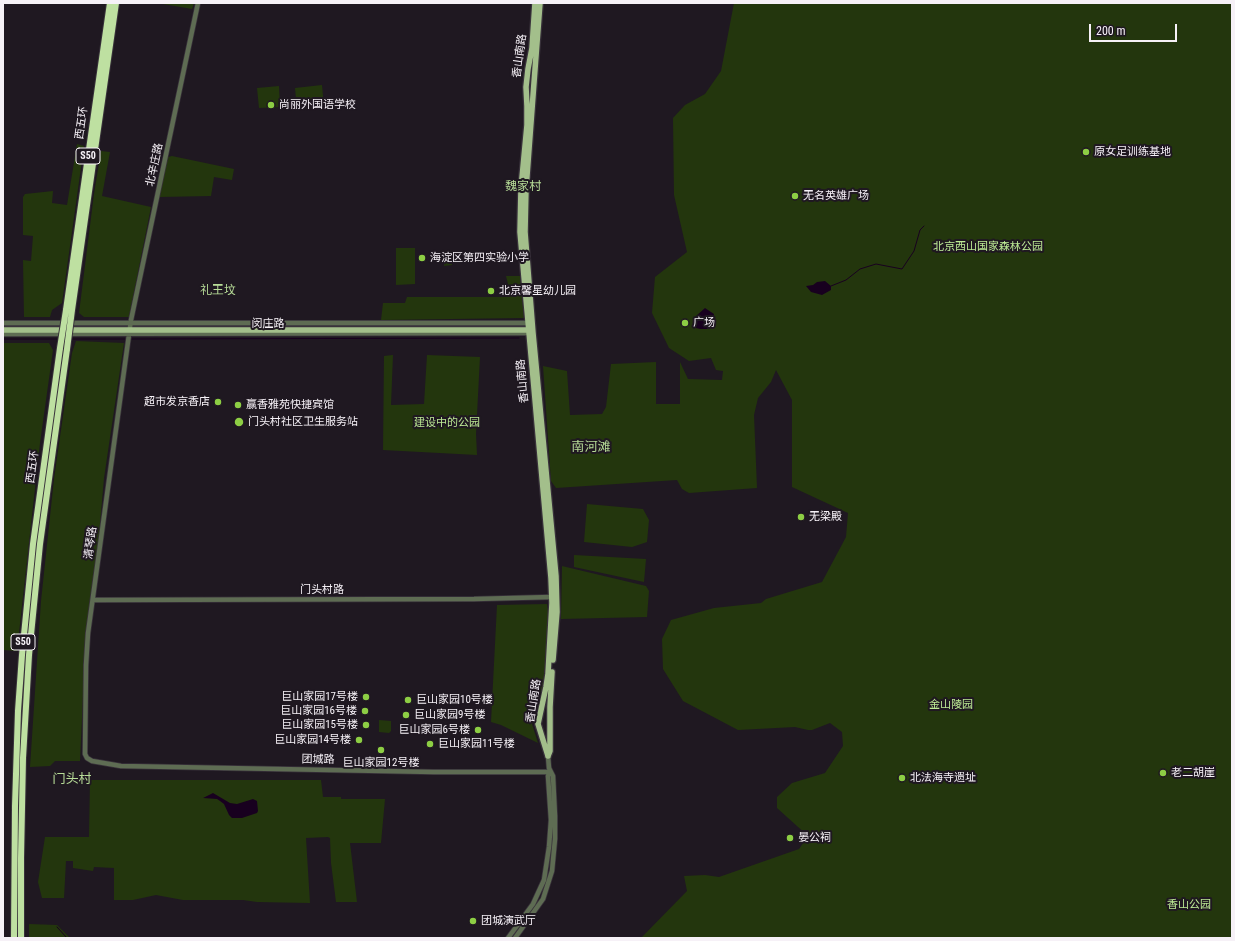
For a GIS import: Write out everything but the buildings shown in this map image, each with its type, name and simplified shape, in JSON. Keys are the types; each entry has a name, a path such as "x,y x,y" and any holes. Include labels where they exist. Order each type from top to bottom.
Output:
{"highway":[{"name":"西五环","path":"21,938 22,806 29,655 41,536 67,348 69,310 110,3"},
{"name":"西五环","path":"14,938 15,806 18,710 33,544 60,348 69,310 116,3"}],"main road":[{"name":"香山南路","path":"535,3 532,48 526,87 527,119 521,188 520,232 531,328 557,596 550,707 550,751 548,756"},
{"name":"香山南路","path":"540,3 526,189 525,232 552,597 548,674 538,724 548,756"},
{"name":"闵庄路","path":"3,327 130,329"},
{"name":"闵庄路","path":"3,330 531,328"}],"street":[{"name":"北辛庄路","path":"130,329 198,3"},
{"name":"闵庄路","path":"3,324 130,329"},
{"name":"闵庄路","path":"3,334 130,329"},
{"name":"清琴路","path":"87,758 85,754 86,665 88,633 130,329"},
{"name":"门头村路","path":"93,600 474,599 552,597"},
{"name":"香山南路","path":"515,938 543,899 552,871 555,839 555,816 553,776 550,772 548,756"},
{"name":"团城路","path":"87,758 92,761 121,766 434,772 550,772"},
{"name":"香山南路","path":"508,938 533,904 544,880 551,820 548,776 550,772"}],"green space":[{"path":"157,3 194,3 192,9"},
{"name":"北京西山国家森林公园","path":"734,3 1232,3 1232,938 641,938 687,891 684,876 705,875 719,877 799,849 808,836 777,808 777,797 792,783 825,773 843,746 842,732 830,723 812,730 795,727 738,730 683,701 663,669 662,639 671,620 714,608 761,603 766,599 822,582 846,537 848,513 792,487 792,400 776,370 771,382 758,398 754,415 757,488 689,493 682,489 677,480 556,488 551,481 543,366 567,371 570,415 602,414 606,407 611,364 656,362 656,404 680,404 680,362 688,379 722,380 723,371 716,370 711,358 689,361 669,348 652,313 655,277 687,252 674,195 673,118 685,105 705,94 721,71"},
{"path":"322,85 324,107 297,110 295,88"},
{"path":"279,86 280,107 259,108 257,88"},
{"path":"77,144 84,146 62,303 52,310 50,317 24,317 23,260 31,261 33,236 23,235 23,197 25,194 53,191 52,203 67,205"},
{"path":"101,151 110,152 102,196 151,207 129,317 84,317 79,313"},
{"path":"172,156 234,169 232,180 214,177 211,196 159,197 168,157"},
{"path":"396,248 415,248 415,284 396,285"},
{"path":"444,251 451,251 452,265 444,266"},
{"path":"506,276 520,276 524,318 381,320 383,303 405,303 407,297 506,297 508,284"},
{"path":"76,341 124,343 104,478 98,547 86,632 80,761 55,761 50,766 30,767 41,601 54,479 72,353"},
{"path":"4,343 49,343 53,350 40,443 17,651 3,650"},
{"name":"建设中的公园","path":"393,355 391,405 424,404 427,355 480,357 476,434 477,455 383,450 384,356"},
{"path":"587,504 643,509 649,520 647,542 632,547 584,542"},
{"path":"574,555 646,559 644,582 574,567"},
{"path":"562,566 646,586 649,591 647,617 561,619"},
{"path":"547,604 549,622 543,687 532,724 538,743 501,725 491,722 497,605"},
{"path":"379,720 391,721 391,731 389,733 379,732"},
{"path":"90,780 321,780 323,797 341,797 341,799 385,799 381,843 350,843 357,902 336,902 331,863 330,838 328,837 306,838 310,903 257,902 243,900 183,900 156,895 133,900 114,900 114,868 94,867 93,871 73,868 73,861 66,861 64,898 42,898 38,882 45,837 89,837"},
{"path":"29,924 57,925 70,938 29,938"}],"shaded area":[{"path":"825,281 831,286 831,290 822,295 811,292 806,286 813,285 817,282"},
{"path":"705,308 714,314 712,324 707,329 696,328 695,317"},
{"path":"213,793 230,803 237,804 253,799 257,801 258,811 257,813 242,818 232,818 224,804 220,801 217,799 203,798"}],"waterway":[{"path":"831,286 846,280 860,269 876,264 902,269 914,251 920,230 924,226"},
{"path":"130,339 519,338"},
{"path":"3,339 59,339"},
{"path":"72,339 127,339"},
{"path":"57,927 67,938"}],"place":[{"name":"尚丽外国语学校","path":"271,105"},
{"name":"原女足训练基地","path":"1086,152"},
{"name":"无名英雄广场","path":"795,196"},
{"name":"海淀区第四实验小学","path":"422,258"},
{"name":"北京馨星幼儿园","path":"491,291"},
{"name":"广场","path":"685,323"},
{"name":"超市发京香店","path":"218,402"},
{"name":"赢香雅苑快捷宾馆","path":"238,405"},
{"name":"门头村社区卫生服务站","path":"239,422"},
{"name":"无梁殿","path":"801,517"},
{"name":"巨山家园17号楼","path":"366,697"},
{"name":"巨山家园10号楼","path":"408,700"},
{"name":"巨山家园16号楼","path":"365,711"},
{"name":"巨山家园9号楼","path":"406,715"},
{"name":"巨山家园15号楼","path":"366,725"},
{"name":"巨山家园6号楼","path":"478,730"},
{"name":"巨山家园14号楼","path":"359,740"},
{"name":"巨山家园11号楼","path":"430,744"},
{"name":"巨山家园12号楼","path":"381,750"},
{"name":"老二胡崖","path":"1163,773"},
{"name":"北法海寺遗址","path":"902,778"},
{"name":"晏公祠","path":"790,838"},
{"name":"团城演武厅","path":"473,921"}],"district":[{"name":"魏家村","path":"523,187"},
{"name":"礼王坟","path":"218,291"},
{"name":"南河滩","path":"591,448"},
{"name":"门头村","path":"72,780"}],"park label":[{"name":"金山陵园","path":"951,705"},
{"name":"香山公园","path":"1189,905"}]}
